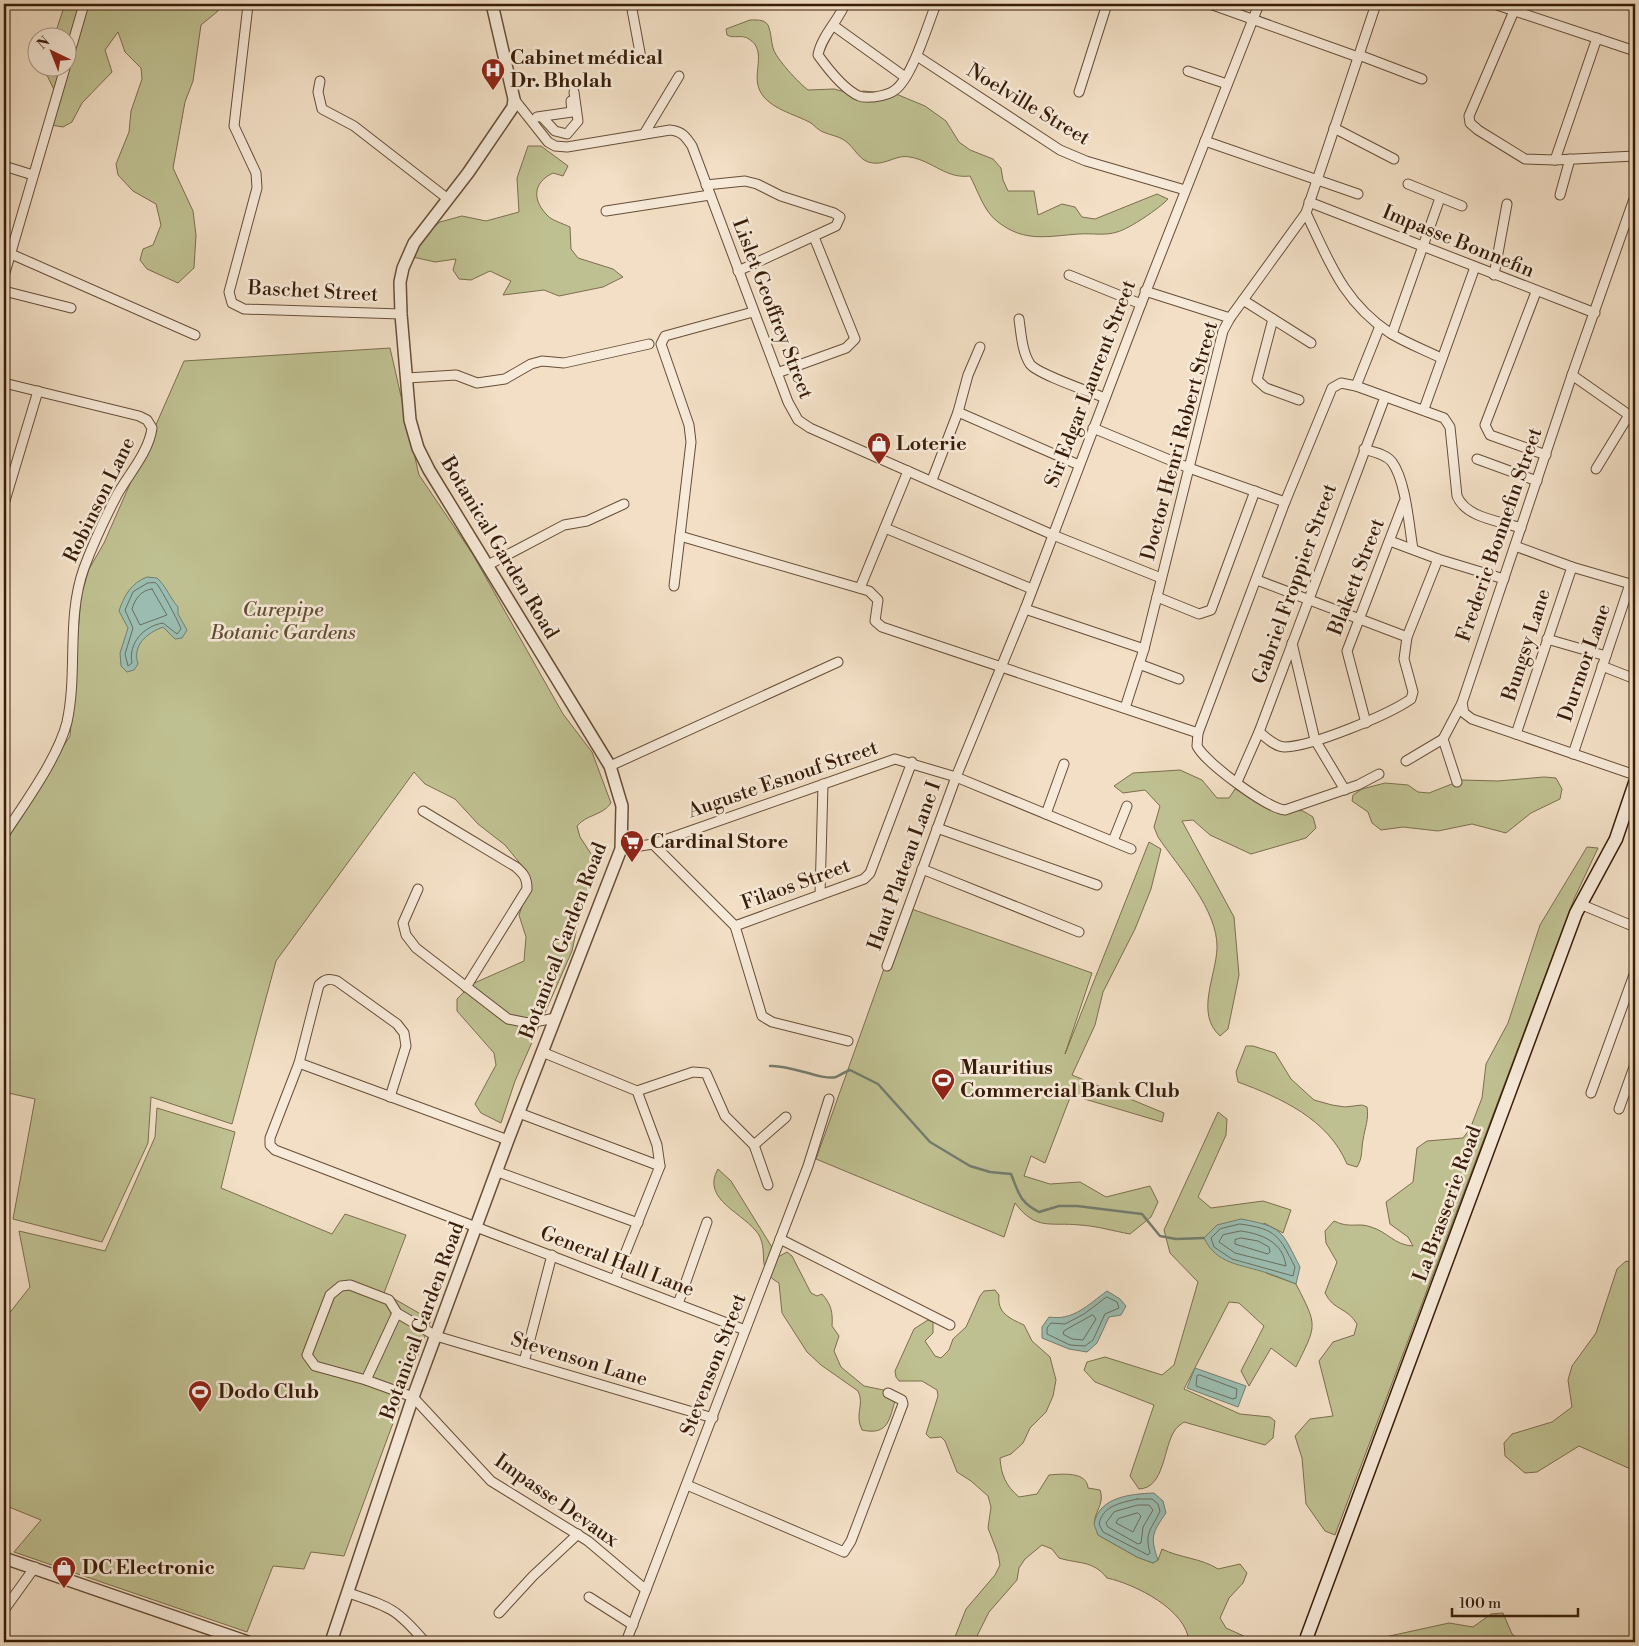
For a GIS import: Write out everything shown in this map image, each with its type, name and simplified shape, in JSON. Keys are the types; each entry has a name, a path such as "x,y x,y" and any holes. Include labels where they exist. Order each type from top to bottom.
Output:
{"main road":[{"name":"La Brasserie Road","path":"1305,1642 1580,904 1616,839 1635,783"}],"street":[{"path":"77,28 84,4"},
{"path":"494,4 514,99"},
{"path":"630,4 641,58"},
{"path":"846,4 820,46 818,55 848,88 858,96 866,98 882,96 895,90 905,77 917,56 936,4"},
{"path":"1079,92 1107,4"},
{"path":"1210,4 1422,79"},
{"name":"Sir Edgar Laurent Street","path":"956,777 1025,609 1078,465 1259,4"},
{"name":"Doctor Henri Robert Street","path":"1125,708 1144,649 1219,345 1230,318 1306,213 1376,4"},
{"path":"1494,4 1635,51"},
{"name":"Baschet Street","path":"248,5 234,126 256,173 257,188 229,292 232,303 244,309 401,314"},
{"path":"1514,11 1469,116 1470,123 1525,159 1555,160 1635,156"},
{"path":"834,26 905,77"},
{"path":"1555,160 1597,38"},
{"name":"Noelville Street","path":"917,56 1060,150 1086,161 1185,190"},
{"path":"1188,71 1227,84"},
{"path":"644,134 679,76"},
{"path":"4,276 62,78"},
{"path":"320,82 318,92 322,109 354,126 448,199"},
{"path":"529,118 542,116 572,112 572,92 578,121 567,134 555,131 542,116"},
{"name":"Lislet Geoffrey Street","path":"514,99 548,142 555,146 567,146 670,130 682,133 692,146 791,411 798,420 810,428 932,480 1053,535 1161,578"},
{"name":"Botanical Garden Road","path":"331,1642 349,1593 413,1397 498,1172 508,1140 621,849 622,806 610,766 428,470 418,448 410,420 400,282 408,255 510,112 514,99"},
{"path":"1334,128 1394,158"},
{"path":"1205,140 1358,194"},
{"path":"1560,195 1570,159"},
{"path":"4,166 33,175"},
{"path":"706,185 751,182 781,196 834,213 840,217 836,226 738,272"},
{"path":"1408,184 1462,206"},
{"path":"606,211 710,195"},
{"name":"Frederic Bonnefin Street","path":"1443,739 1462,703 1572,375 1635,196"},
{"path":"1392,334 1440,198"},
{"name":"Impasse Bonnefin","path":"1309,202 1423,245 1536,292 1595,313"},
{"path":"1494,275 1507,204"},
{"path":"1306,213 1342,286 1356,305 1392,334 1441,358"},
{"path":"777,374 846,348 855,338 814,237"},
{"path":"10,254 195,335"},
{"path":"1424,409 1475,267"},
{"path":"1069,275 1141,304"},
{"path":"4,291 71,308"},
{"path":"1146,291 1230,318"},
{"path":"1536,292 1485,425 1486,430 1495,437 1546,455"},
{"path":"1244,300 1311,343"},
{"path":"674,586 691,442 688,425 660,344 664,336 753,312"},
{"path":"1019,319 1023,342 1031,365 1042,372 1105,398"},
{"path":"1274,319 1257,380 1266,388 1298,400"},
{"path":"1356,386 1380,326"},
{"path":"406,378 456,375 477,383 505,380 531,364 542,361 564,363 649,344"},
{"path":"932,480 958,412 968,375 980,347"},
{"path":"1572,375 1629,415 1596,469"},
{"path":"4,382 38,391 4,504"},
{"path":"1379,774 1345,790 1284,810 1270,806 1237,782 1199,751 1196,740 1285,502 1332,388 1341,383 1356,386 1424,409 1448,422 1453,447 1457,496 1460,504 1472,512 1521,528"},
{"name":"Robinson Lane","path":"4,835 41,777 63,736 71,696 73,618 76,592 117,496 152,434 152,428 147,420 132,414 38,391"},
{"name":"Gabriel Froppier Street","path":"1237,782 1258,732 1385,397"},
{"path":"958,412 1078,465"},
{"path":"1094,428 1189,468 1285,502"},
{"path":"1364,449 1384,456 1391,461 1398,475 1413,549"},
{"path":"1477,459 1537,481"},
{"path":"860,588 908,471"},
{"path":"1157,597 1199,614 1207,613 1211,610 1255,491"},
{"name":"Blakett Street","path":"1366,723 1347,651 1404,502"},
{"path":"488,565 564,525 587,521 624,504"},
{"path":"885,528 1032,589"},
{"path":"680,536 869,591 878,600 875,621 882,627 1198,734"},
{"path":"1390,541 1438,559 1504,579"},
{"path":"1515,546 1572,567 1632,585"},
{"path":"1258,732 1277,746 1285,747 1315,740 1366,723 1411,699 1413,692 1404,659 1407,637 1438,559"},
{"name":"Bungsy Lane","path":"1516,734 1572,567"},
{"path":"1257,580 1407,637"},
{"name":"Durmor Lane","path":"1573,754 1602,666 1632,585"},
{"path":"1025,609 1144,649"},
{"path":"1547,639 1606,656"},
{"path":"1292,642 1315,740 1345,790"},
{"path":"610,766 838,662"},
{"path":"1139,664 1179,679"},
{"path":"1602,666 1635,679"},
{"path":"1462,703 1464,713 1472,719 1635,775"},
{"path":"1406,761 1443,739 1457,782"},
{"name":"Auguste Esnouf Street","path":"621,849 653,844 895,759 912,762 956,777 1131,849"},
{"name":"Filaos Street","path":"735,926 856,883 870,874 912,762"},
{"path":"1046,814 1064,764"},
{"name":"Haut Plateau Lane I","path":"888,966 956,777"},
{"path":"820,895 823,784"},
{"path":"1113,841 1127,806"},
{"path":"422,811 516,867 524,874 527,881 527,889 466,987"},
{"path":"937,828 1097,885"},
{"path":"653,844 735,926 762,1016 772,1022 848,1041"},
{"path":"922,870 1079,932"},
{"path":"418,889 402,923 406,935 416,948 508,1019 528,1023 556,1018"},
{"path":"1580,904 1635,927"},
{"path":"1592,1093 1635,972"},
{"name":"General Hall Lane","path":"390,1096 406,1046 404,1033 397,1024 337,981 331,979 324,981 319,986 298,1063 270,1138 270,1145 275,1150 745,1330"},
{"path":"542,1052 637,1091 693,1072 706,1073 725,1116 754,1145 768,1185"},
{"path":"298,1063 508,1140"},
{"path":"1619,1109 1635,1064"},
{"path":"615,1279 660,1166 657,1145 637,1091"},
{"name":"Stevenson Street","path":"626,1642 808,1166 829,1099"},
{"path":"519,1112 660,1166"},
{"path":"754,1145 786,1117"},
{"path":"498,1172 638,1223"},
{"path":"678,1304 707,1222"},
{"path":"780,1239 950,1325"},
{"path":"524,1362 552,1255"},
{"name":"Impasse Devaux","path":"436,1336 397,1313 389,1300 350,1285 342,1286 330,1295 307,1355 315,1366 366,1380 413,1397 491,1480 578,1534 604,1553 646,1590"},
{"path":"366,1380 397,1313"},
{"name":"Stevenson Lane","path":"436,1336 713,1418"},
{"path":"687,1485 844,1552 851,1541 903,1404 902,1400 888,1393"},
{"path":"499,1612 533,1576 578,1534"},
{"path":"4,1558 35,1567 248,1642"},
{"path":"4,1610 35,1567"},
{"path":"349,1593 389,1606 403,1616 425,1642"},
{"path":"589,1597 633,1624"}],"green space":[{"path":"65,4 217,4 218,11 201,25 193,81 185,102 173,168 193,211 196,235 194,268 178,283 147,269 140,260 143,249 153,245 161,225 156,204 133,191 118,175 116,164 129,132 131,111 142,79 141,68 125,52 118,32 105,50 112,72 82,103 72,122 63,127 51,125 47,115 56,94 48,78 78,78 78,28 57,28"},
{"path":"750,20 762,21 768,25 773,48 778,58 808,90 834,89 853,94 863,91 896,94 925,106 946,121 959,142 970,150 993,159 1001,168 1003,180 1008,191 1034,191 1038,215 1062,204 1075,207 1082,217 1095,219 1157,194 1168,199 1136,223 1112,233 1037,237 1027,236 1008,229 989,213 970,176 954,175 926,162 905,156 878,163 868,162 839,137 821,131 811,123 776,107 760,91 757,77 758,56 755,44 746,38 727,35 726,29"},
{"path":"528,146 541,146 568,166 563,176 553,173 546,177 538,187 537,199 543,211 549,217 570,227 571,249 578,258 613,269 623,277 603,287 559,296 544,290 503,295 511,281 490,271 471,280 459,279 453,270 456,259 435,262 413,257 422,236 440,222 462,216 486,221 519,212 517,178"},
{"name":"Curepipe Botanic Gardens","path":"390,348 419,475 472,553 563,714 592,752 611,803 577,826 580,837 599,866 579,918 572,951 515,1081 501,1123 481,1113 475,1104 496,1065 494,1053 457,1011 457,999 472,984 524,961 526,937 519,915 530,883 527,872 505,845 478,824 455,799 425,784 414,772 276,961 232,1124 151,1097 148,1143 102,1242 13,1219 35,1099 4,1092 4,839 70,736 81,596 89,569 104,543 184,361"},
{"path":"1180,770 1202,780 1217,798 1229,798 1235,789 1278,807 1303,811 1313,817 1316,828 1306,838 1251,854 1210,835 1193,820 1182,821 1234,917 1239,975 1228,1029 1220,1036 1213,1027 1209,1017 1208,1006 1217,948 1216,934 1211,919 1196,890 1158,837 1154,827 1160,806 1145,790 1123,793 1114,786 1133,773"},
{"path":"1544,777 1556,778 1562,789 1560,799 1531,813 1506,833 1472,824 1438,831 1403,827 1381,830 1372,823 1368,812 1352,801 1353,795 1362,789 1385,783 1408,785 1418,792 1429,793 1462,780 1498,781"},
{"name":"Mauritius Commercial Bank Club","path":"1149,842 1161,849 1151,889 1135,929 1103,992 1095,1025 1072,1075 1164,1113 1162,1122 1071,1095 1045,1163 1031,1156 1024,1176 1050,1184 1080,1182 1106,1197 1150,1186 1158,1202 1151,1217 1130,1234 1099,1227 1044,1223 1030,1218 1015,1203 1004,1237 816,1159 906,907 1092,973 1065,1054"},
{"path":"1587,847 1598,848 1574,899 1335,1535 1325,1531 1306,1504 1302,1458 1295,1436 1310,1419 1333,1416 1319,1361 1333,1342 1354,1335 1357,1324 1349,1315 1332,1303 1325,1293 1337,1262 1326,1243 1325,1231 1334,1221 1345,1225 1366,1226 1377,1229 1396,1241 1413,1246 1408,1237 1390,1224 1386,1202 1413,1182 1417,1148 1427,1141 1463,1138 1470,1129 1482,1098 1486,1064 1508,1023 1540,925"},
{"path":"1246,1046 1253,1046 1275,1053 1291,1079 1314,1100 1345,1107 1362,1105 1367,1107 1367,1120 1361,1157 1357,1167 1347,1164 1339,1148 1328,1134 1302,1112 1270,1095 1238,1082 1236,1072"},
{"name":"Dodo Club","path":"157,1108 235,1132 221,1188 332,1234 345,1214 406,1235 384,1293 431,1320 344,1556 311,1552 304,1569 273,1566 247,1632 14,1552 41,1520 4,1505 4,1320 30,1287 19,1231 105,1251 155,1137"},
{"path":"1218,1112 1227,1119 1226,1135 1198,1197 1211,1208 1263,1201 1291,1210 1283,1233 1264,1223 1266,1273 1296,1284 1311,1318 1311,1333 1296,1367 1271,1348 1249,1386 1241,1371 1264,1326 1239,1303 1229,1302 1184,1389 1240,1414 1270,1417 1275,1421 1273,1438 1265,1445 1184,1422 1171,1437 1159,1474 1154,1482 1148,1487 1139,1489 1130,1476 1154,1405 1095,1382 1084,1370 1087,1362 1105,1357 1162,1375 1174,1365 1198,1282 1170,1253 1164,1230"},
{"path":"718,1169 731,1181 778,1257 787,1252 792,1256 811,1293 817,1296 822,1294 828,1301 832,1312 832,1326 839,1336 834,1351 841,1367 864,1386 893,1392 896,1398 887,1424 883,1428 871,1431 862,1430 859,1419 860,1396 858,1391 821,1365 807,1352 782,1313 779,1283 767,1273 759,1235 719,1198 715,1189 714,1180"},
{"path":"1626,1261 1635,1263 1635,1471 1579,1446 1537,1472 1525,1473 1505,1456 1504,1443 1512,1434 1552,1422 1572,1407 1568,1380 1572,1366 1596,1333 1617,1269"},
{"path":"995,1290 999,1295 1002,1311 1024,1325 1032,1341 1050,1357 1056,1380 1053,1396 1046,1412 1030,1428 1023,1443 1011,1454 1000,1458 1003,1475 1011,1489 1019,1497 1037,1494 1049,1475 1066,1474 1078,1476 1087,1483 1088,1488 1100,1490 1101,1501 1095,1518 1098,1535 1137,1557 1153,1563 1158,1560 1162,1549 1205,1562 1218,1569 1240,1564 1247,1573 1243,1583 1229,1598 1220,1618 1226,1628 1257,1642 1189,1642 1186,1630 1179,1619 1158,1600 1145,1592 1107,1578 1102,1572 1091,1565 1059,1558 1052,1549 1042,1545 1025,1559 1019,1568 1017,1580 989,1612 974,1642 953,1642 966,1609 995,1575 1000,1565 988,1528 991,1507 988,1496 957,1472 945,1441 941,1437 930,1438 926,1434 938,1396 937,1390 922,1381 899,1381 895,1371 914,1329 928,1320 933,1322 933,1333 925,1341 935,1356 941,1358 949,1350 953,1339 966,1327 980,1296 984,1291"},
{"path":"1503,1613 1512,1634 1523,1642 1377,1642 1385,1637 1449,1623 1473,1627 1491,1614"}],"water":[{"path":"147,577 157,578 163,585 178,607 178,614 187,630 182,638 175,639 163,627 146,636 137,651 138,664 134,670 127,672 121,666 120,653 128,628 119,611 123,600 132,586"},
{"path":"1241,1219 1265,1225 1279,1232 1289,1245 1300,1267 1296,1284 1223,1259 1209,1247 1204,1238 1217,1225"},
{"path":"1107,1291 1120,1299 1126,1306 1121,1315 1109,1317 1097,1343 1087,1352 1069,1349 1042,1338 1042,1327 1049,1317 1066,1317 1080,1311"},
{"path":"1195,1368 1246,1386 1238,1407 1187,1388"},
{"path":"1154,1493 1163,1501 1166,1513 1155,1531 1153,1540 1158,1560 1153,1563 1137,1557 1098,1535 1094,1524 1102,1508 1109,1503 1135,1494"}],"waterway":[{"path":"770,1066 786,1067 830,1078 850,1070 878,1084 930,1142 970,1166 990,1172 1011,1174 1023,1201 1039,1212 1059,1206 1077,1206 1142,1214 1160,1236 1176,1239 1204,1238"}],"place":[{"name":"Cabinet médical Dr. Bholah","path":"493,91"},
{"name":"Loterie","path":"879,465"},
{"name":"Cardinal Store","path":"632,863"},
{"name":"Mauritius Commercial Bank Club","path":"943,1101"},
{"name":"Dodo Club","path":"200,1413"},
{"name":"DC Electronic","path":"64,1589"}]}
